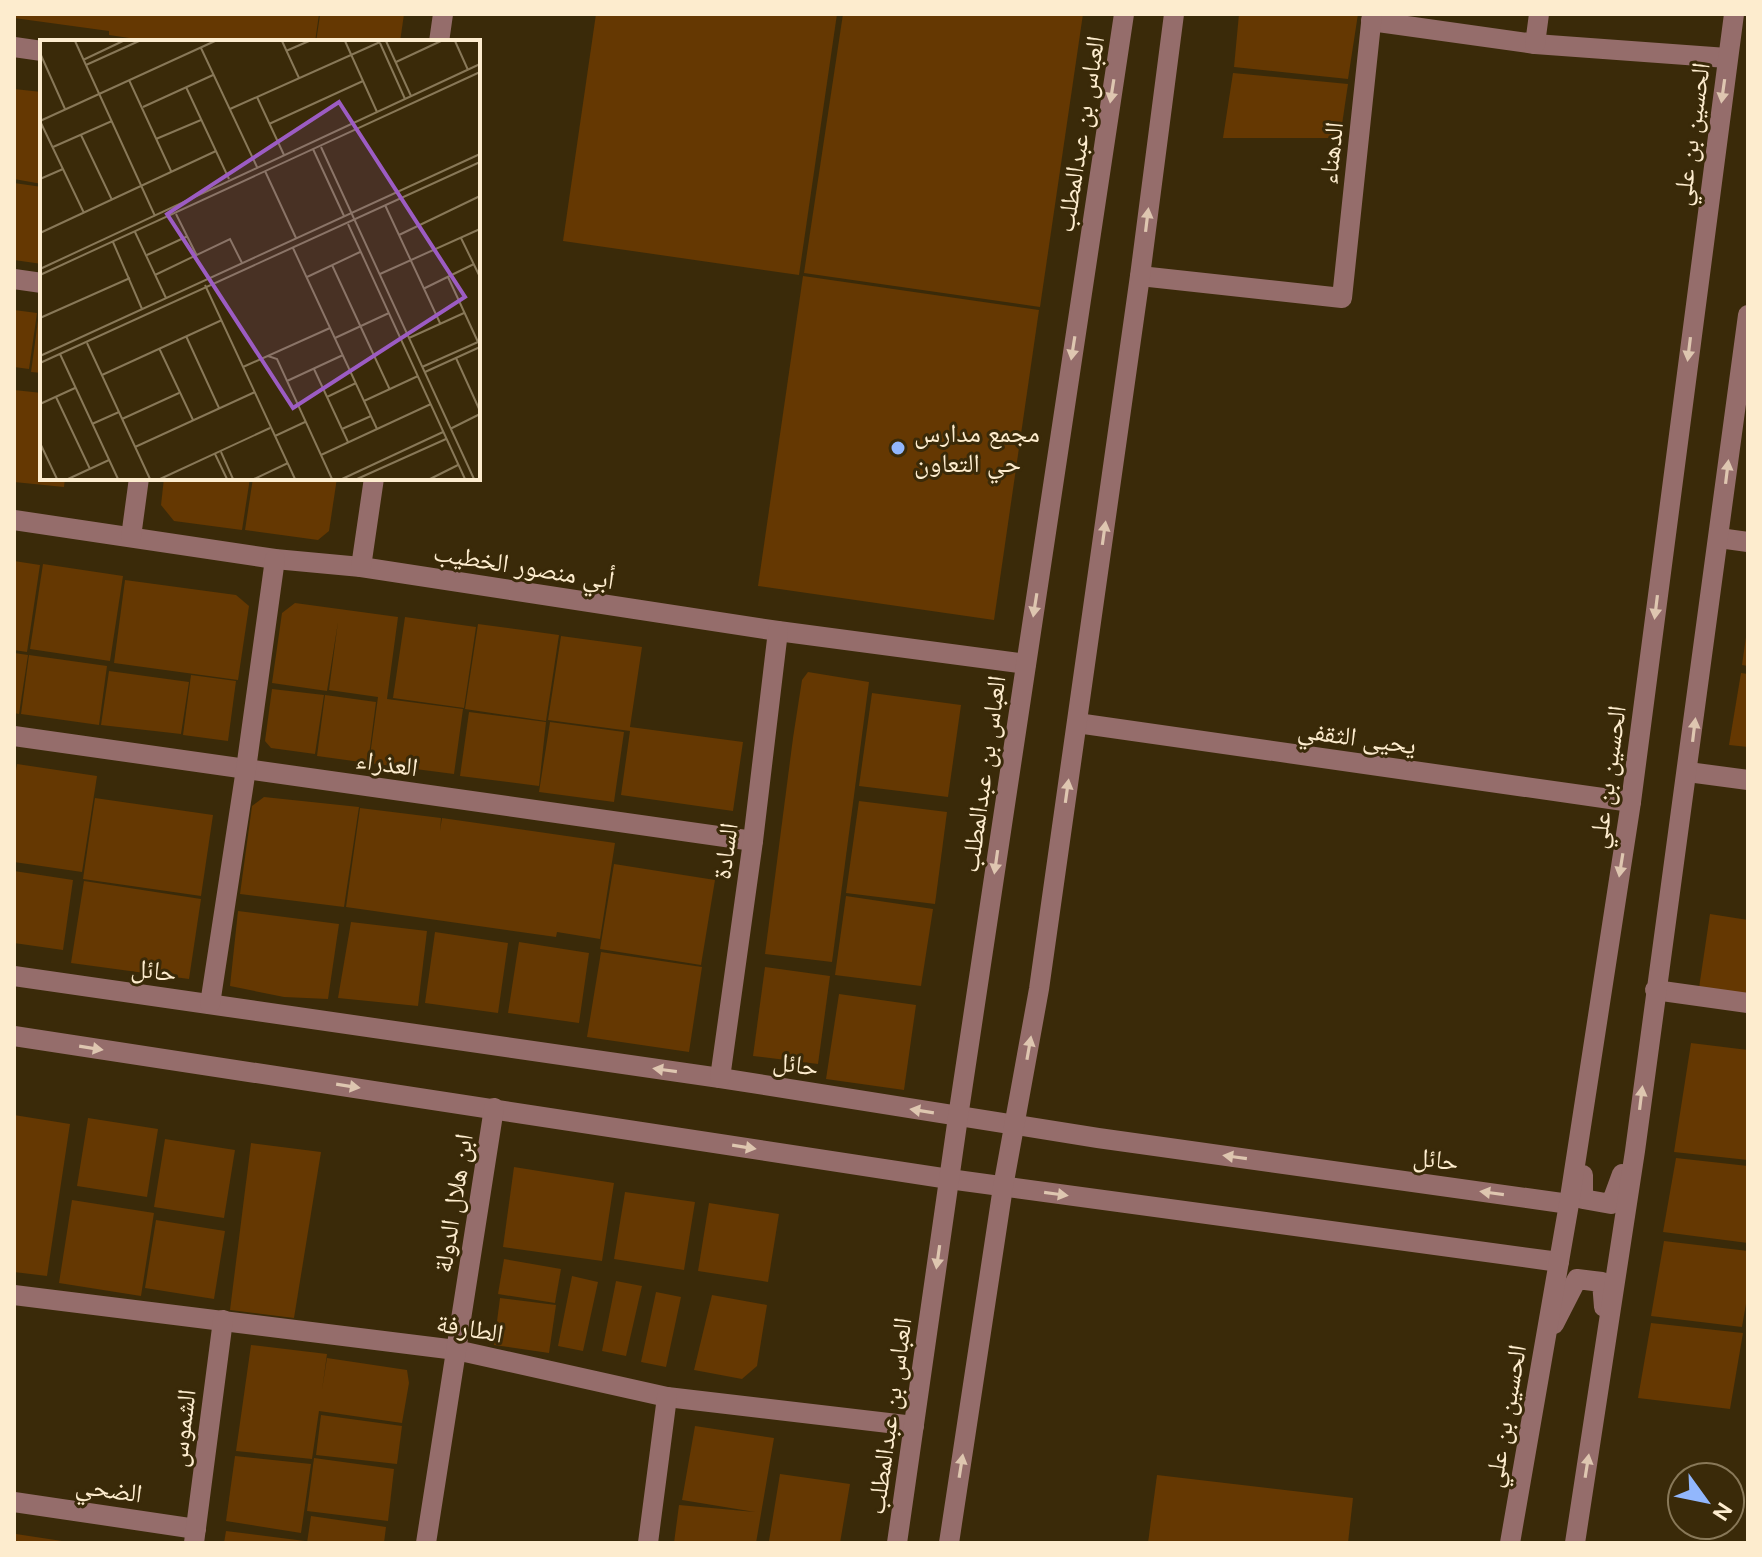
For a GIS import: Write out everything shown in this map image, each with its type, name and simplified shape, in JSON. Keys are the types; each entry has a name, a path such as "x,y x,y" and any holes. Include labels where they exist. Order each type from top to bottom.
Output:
{"street":[{"path":"439,40 443,14"},
{"name":"العباس بن عبدالمطلب","path":"897,1543 1124,14"},
{"path":"949,1543 1003,1187 1039,989 1174,14"},
{"path":"1535,44 1539,14"},
{"name":"الحسين بن علي","path":"1510,1543 1569,1204 1631,802 1734,14"},
{"path":"1371,17 1535,44 1727,58"},
{"name":"الدهناء","path":"1140,276 1342,298 1371,17"},
{"path":"14,47 40,51"},
{"path":"14,279 40,283"},
{"path":"1575,1543 1688,772 1748,315"},
{"path":"131,537 139,480"},
{"path":"361,567 374,480"},
{"name":"أبي منصور الخطيب","path":"14,520 1026,664"},
{"path":"1719,538 1748,542"},
{"path":"210,1004 275,559"},
{"name":"السادة","path":"720,1078 778,631"},
{"name":"يحيى الثقفي","path":"1077,723 1631,802"},
{"name":"العذراء","path":"14,736 753,841"},
{"path":"1688,772 1748,780"},
{"name":"حائل","path":"14,976 720,1078 958,1117 1569,1204"},
{"path":"1655,990 1748,1003"},
{"path":"14,1036 1003,1187 1559,1262"},
{"name":"ابن هلال الدولة","path":"426,1543 494,1108"},
{"path":"1582,1119 1583,1199 1611,1204 1637,1129"},
{"path":"1544,1344 1577,1279 1602,1282 1606,1346"},
{"name":"الطارفة","path":"14,1295 456,1350 667,1397 914,1426"},
{"name":"الشموس","path":"195,1536 223,1320"},
{"path":"648,1543 667,1397"},
{"name":"الضحي","path":"14,1502 195,1536"}],"building":[{"path":"14,14 319,14 315,40 143,40 109,35 109,31 14,18"},
{"path":"404,14 400,40 316,40 320,15"},
{"path":"596,14 837,14 799,275 563,241"},
{"path":"843,14 1083,14 1040,307 804,273"},
{"path":"1239,14 1358,14 1348,79 1234,67"},
{"path":"1233,73 1348,84 1340,138 1223,138"},
{"path":"14,89 40,92 40,184 14,179"},
{"path":"14,183 40,187 40,264 14,260"},
{"name":"مجمع مدارس حي التعاون","path":"803,276 1039,310 994,620 758,586"},
{"path":"14,310 37,313 29,369 14,367"},
{"path":"39,313 40,313 40,373 31,372"},
{"path":"14,390 40,393 40,480 65,480 64,487 14,482"},
{"path":"164,480 250,480 242,530 174,521 161,505"},
{"path":"253,480 337,480 329,531 318,540 245,530"},
{"path":"14,561 40,565 27,652 14,650"},
{"path":"43,564 123,576 110,661 30,649"},
{"path":"125,580 236,595 249,606 238,680 114,663"},
{"path":"295,603 398,617 387,699 463,709 454,774 369,763 378,697 329,690 338,622 327,691 272,683 282,613"},
{"path":"405,617 476,627 464,708 393,698"},
{"path":"478,624 559,635 546,721 465,709"},
{"path":"561,636 642,647 630,727 743,742 733,811 621,795 630,731 548,720"},
{"path":"1748,637 1748,666 1742,665"},
{"path":"14,653 28,655 19,714 14,713"},
{"path":"29,655 107,666 99,725 21,714"},
{"path":"109,671 189,682 181,734 101,725"},
{"path":"808,672 869,682 832,962 765,954 793,738 802,680"},
{"path":"1741,673 1748,674 1748,747 1729,745"},
{"path":"191,675 236,681 228,741 183,735"},
{"path":"272,689 324,695 315,754 271,748 265,741"},
{"path":"872,693 961,705 948,797 859,786"},
{"path":"325,695 376,702 368,763 317,756"},
{"path":"469,712 546,722 539,786 460,776"},
{"path":"550,722 624,732 614,802 539,792"},
{"path":"17,764 97,776 82,872 14,862 14,782"},
{"path":"264,797 359,807 344,907 240,894 252,806"},
{"path":"95,798 213,815 201,896 83,879"},
{"path":"859,801 947,812 935,904 846,893"},
{"path":"360,808 441,818 440,831 442,818 615,843 600,939 557,932 556,937 346,907"},
{"path":"614,864 715,880 701,965 600,949"},
{"path":"14,871 73,880 63,950 14,943"},
{"path":"84,881 201,899 189,979 71,963"},
{"path":"846,896 933,909 921,986 835,975"},
{"path":"238,911 339,924 328,999 284,997 230,986"},
{"path":"1710,914 1748,920 1748,995 1699,988"},
{"path":"351,922 427,931 418,1006 338,998"},
{"path":"435,932 508,943 498,1013 425,1003"},
{"path":"519,942 589,953 579,1023 508,1013"},
{"path":"601,952 702,967 689,1052 587,1037"},
{"path":"765,967 830,976 818,1064 753,1056"},
{"path":"839,994 916,1005 904,1090 826,1079"},
{"path":"1691,1043 1748,1050 1748,1160 1674,1152"},
{"path":"14,1115 70,1124 47,1276 14,1272"},
{"path":"88,1118 158,1129 147,1197 77,1186"},
{"path":"165,1139 235,1150 224,1218 154,1207"},
{"path":"251,1143 321,1152 294,1318 230,1310"},
{"path":"1676,1158 1748,1166 1748,1243 1663,1232"},
{"path":"514,1167 614,1183 602,1261 503,1247"},
{"path":"625,1192 695,1202 684,1270 614,1259"},
{"path":"72,1200 154,1213 141,1296 59,1283"},
{"path":"709,1203 779,1214 768,1282 698,1271"},
{"path":"156,1220 225,1231 214,1299 145,1288"},
{"path":"1664,1241 1748,1251 1748,1292 1742,1327 1651,1316"},
{"path":"504,1259 561,1269 555,1303 498,1294"},
{"path":"572,1276 598,1282 583,1351 558,1346"},
{"path":"616,1281 642,1286 626,1356 602,1351"},
{"path":"656,1292 681,1297 666,1367 641,1362"},
{"path":"712,1295 767,1305 757,1366 742,1379 694,1370"},
{"path":"500,1298 556,1305 549,1353 494,1345"},
{"path":"1651,1323 1743,1333 1730,1409 1638,1398"},
{"path":"251,1345 327,1354 322,1390 327,1358 407,1370 409,1383 402,1423 319,1411 312,1459 236,1451"},
{"path":"321,1415 402,1426 397,1464 316,1455"},
{"path":"695,1426 774,1438 756,1543 674,1543 679,1505 755,1512 682,1500"},
{"path":"235,1456 311,1464 301,1533 226,1521"},
{"path":"314,1458 394,1469 388,1521 307,1511"},
{"path":"780,1474 850,1484 840,1543 769,1541"},
{"path":"1157,1475 1353,1498 1348,1543 1148,1543"},
{"path":"311,1516 386,1527 384,1543 307,1543"},
{"path":"226,1531 305,1541 305,1543 224,1543"},
{"path":"16,1534 62,1541 62,1543 14,1543"}],"place":[{"name":"مجمع مدارس حي التعاون","path":"898,448"}]}
